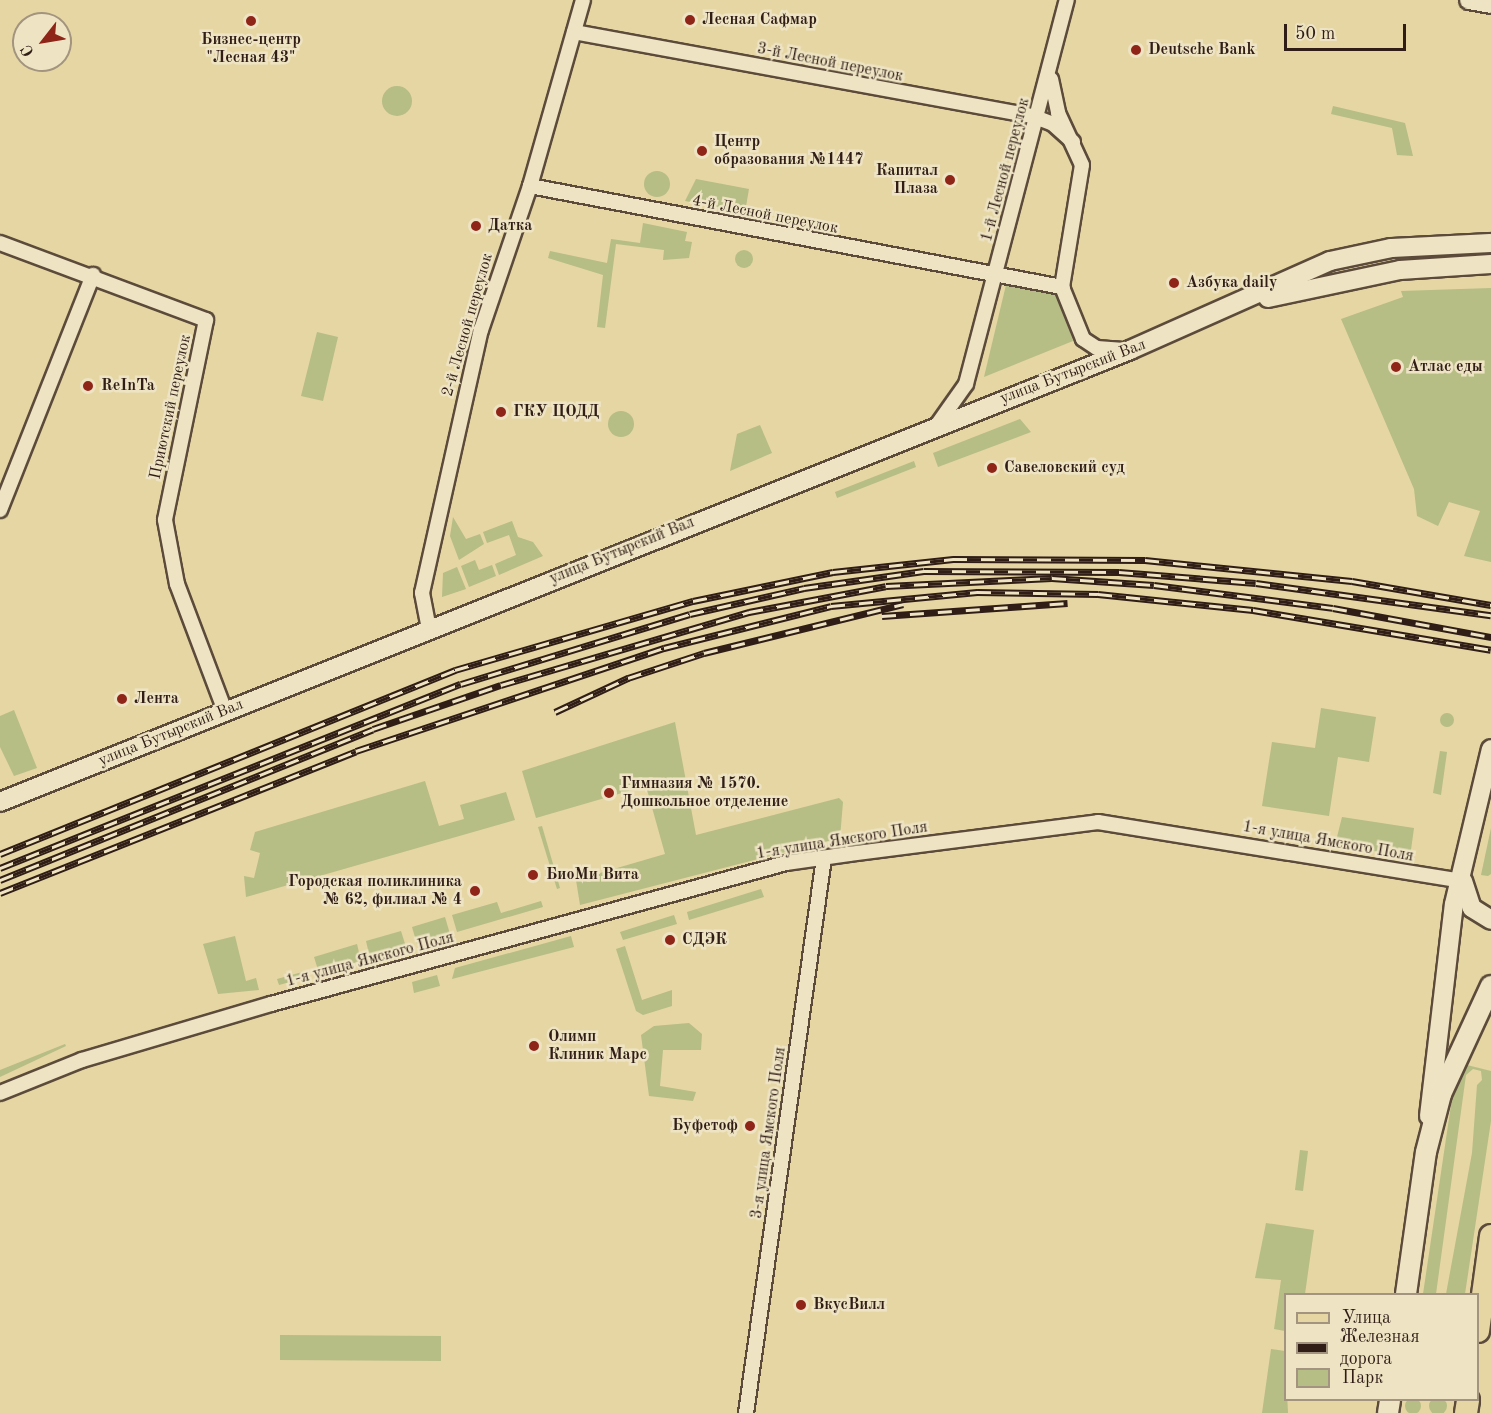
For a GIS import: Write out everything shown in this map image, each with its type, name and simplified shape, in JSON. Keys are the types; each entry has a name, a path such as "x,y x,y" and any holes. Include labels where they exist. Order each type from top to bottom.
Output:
{"main road":[{"path":"1406,1293 1426,1152 1449,1071 1491,986"},
{"path":"1479,1324 1491,1236"}],"street":[{"name":"2-й Лесной переулок","path":"429,629 422,593 437,515 504,256 530,186 583,0"},
{"name":"1-й Лесной переулок","path":"936,425 966,384 1035,117 1051,74 1067,0"},
{"path":"1469,0 1491,4"},
{"name":"3-й Лесной переулок","path":"574,32 1035,117 1053,124 1073,142"},
{"name":"1-й Лесной переулок","path":"1051,74 1052,96 1073,142 1083,173 1062,287"},
{"name":"4-й Лесной переулок","path":"530,186 995,275"},
{"name":"Приютский переулок","path":"0,243 206,320 165,520 177,584 225,711"},
{"name":"улица Бутырский Вал","path":"0,802 936,425 1130,350 1245,303 1349,256 1491,243"},
{"name":"улица Бутырский Вал","path":"1245,303 1400,270 1487,266"},
{"path":"995,275 1062,287 1083,339 1096,348 1130,350"},
{"path":"0,510 96,277"},
{"path":"1426,1152 1454,904 1463,881 1491,749"},
{"name":"1-я улица Ямского Поля","path":"0,1093 82,1060 241,1013 786,863 1098,822 1463,881"},
{"name":"3-я улица Ямского Поля","path":"746,1413 824,858"},
{"path":"1463,881 1472,908 1491,921"}],"green space":[{"path":"397,86 408,90 412,101 408,112 397,116 386,112 382,101 386,90"},
{"path":"1333,106 1405,123 1413,156 1397,155 1392,128 1331,114"},
{"path":"657,171 666,175 670,184 666,193 657,197 648,193 644,184 648,175"},
{"path":"696,179 749,189 745,212 685,201"},
{"path":"643,223 687,232 685,241 692,242 689,258 663,260 664,250 616,244 605,328 597,327 603,275 548,258 550,251 607,263 611,239 640,243"},
{"path":"744,250 750,253 753,259 750,265 744,268 738,265 735,259 738,253"},
{"path":"1006,285 1058,295 1073,341 984,377"},
{"path":"1491,288 1491,562 1464,556 1480,511 1449,502 1438,526 1417,516 1414,489 1341,319 1403,297 1401,291"},
{"path":"317,332 338,337 323,401 301,396"},
{"path":"621,411 630,415 634,424 630,433 621,437 612,433 608,424 612,415"},
{"path":"1020,419 1031,432 938,467 933,453"},
{"path":"760,425 772,453 730,471 737,434"},
{"path":"914,461 916,467 837,498 835,492"},
{"path":"453,517 466,539 480,534 484,544 459,560 450,536"},
{"path":"512,521 518,537 533,542 543,556 499,575 495,564 516,555 509,535 487,543 483,532"},
{"path":"475,560 479,570 492,565 496,576 469,587 461,566"},
{"path":"457,567 466,589 442,597 443,573"},
{"path":"1321,708 1376,717 1369,762 1338,757 1329,816 1262,806 1272,742 1315,748"},
{"path":"14,710 37,768 14,776 0,747 0,716"},
{"path":"1444,713 1450,713 1454,720 1450,727 1444,727 1440,723 1440,717"},
{"name":"Гимназия № 1570. Дошкольное отделение","path":"675,722 696,835 839,798 843,802 840,838 580,905 576,880 665,854 646,786 536,818 522,771"},
{"path":"1440,751 1447,752 1441,795 1433,793"},
{"path":"425,781 439,826 464,819 460,805 506,792 515,820 246,897 244,876 254,878 260,853 250,850 255,832"},
{"path":"1342,817 1414,828 1410,857 1335,845"},
{"path":"542,826 560,888 557,889 538,827"},
{"path":"1491,828 1491,874 1488,876 1481,875"},
{"path":"761,889 764,897 689,920 687,912"},
{"path":"541,901 543,907 457,932 452,915 497,902 501,913"},
{"path":"674,915 677,924 623,940 620,932"},
{"path":"445,917 450,934 417,944 412,927"},
{"path":"401,931 406,947 370,958 366,941"},
{"path":"235,936 246,981 256,978 259,990 218,994 203,944"},
{"path":"571,936 574,947 452,979 455,968"},
{"path":"357,944 361,961 319,973 314,957"},
{"path":"625,946 642,1000 672,990 672,1006 643,1015 636,1011 616,949"},
{"path":"306,971 308,977 279,985 277,979"},
{"path":"437,975 440,986 414,993 412,982"},
{"path":"689,1023 702,1034 701,1050 663,1050 660,1086 696,1092 693,1101 649,1096 641,1035 654,1026"},
{"path":"65,1044 66,1046 0,1077 0,1070"},
{"path":"1467,1065 1491,1071 1491,1121 1465,1293 1446,1293 1472,1153 1477,1085 1482,1080 1481,1071 1473,1069 1466,1075 1436,1293 1423,1293 1455,1078"},
{"path":"1300,1150 1308,1151 1303,1191 1295,1190"},
{"path":"1266,1223 1314,1230 1305,1293 1284,1293 1284,1331 1274,1329 1281,1280 1255,1278"},
{"path":"280,1335 441,1336 441,1361 280,1360"},
{"path":"1271,1349 1284,1351 1284,1401 1287,1401 1288,1413 1262,1413"},
{"path":"1408,1401 1420,1403 1420,1409 1413,1414 1405,1406"},
{"path":"1431,1401 1445,1401 1446,1409 1441,1414 1432,1412 1429,1406"}],"railway":[{"path":"0,854 455,670 693,601 833,572 953,559 1145,560 1352,581 1491,605"},
{"path":"0,868 461,684 690,614 804,588 924,571 1119,572 1256,583 1491,615"},
{"path":"0,880 373,729 501,685 749,612 886,586 1052,578 1154,585 1333,608 1491,637"},
{"path":"0,893 356,751 664,648 831,606 977,592 1098,594 1253,610 1491,650"},
{"path":"882,616 1068,603"},
{"path":"555,712 628,678 704,653 903,604"}],"place":[{"name":"Лесная Сафмар","path":"690,20"},
{"name":"Бизнес-центр \"Лесная 43\"","path":"251,21"},
{"name":"Deutsche Bank","path":"1136,50"},
{"name":"Центр образования №1447","path":"702,151"},
{"name":"Капитал Плаза","path":"950,180"},
{"name":"Датка","path":"476,226"},
{"name":"Азбука daily","path":"1174,283"},
{"name":"Атлас еды","path":"1396,367"},
{"name":"ReInTa","path":"88,386"},
{"name":"ГКУ ЦОДД","path":"501,412"},
{"name":"Савеловский cуд","path":"992,468"},
{"name":"Лента","path":"122,699"},
{"name":"Гимназия № 1570. Дошкольное отделение","path":"609,793"},
{"name":"БиоМи Вита","path":"533,875"},
{"name":"Городская поликлиника № 62, филиал № 4","path":"475,891"},
{"name":"СДЭК","path":"670,940"},
{"name":"Олимп Клиник Марс","path":"534,1046"},
{"name":"Буфетоф","path":"750,1126"},
{"name":"ВкусВилл","path":"801,1305"}]}
